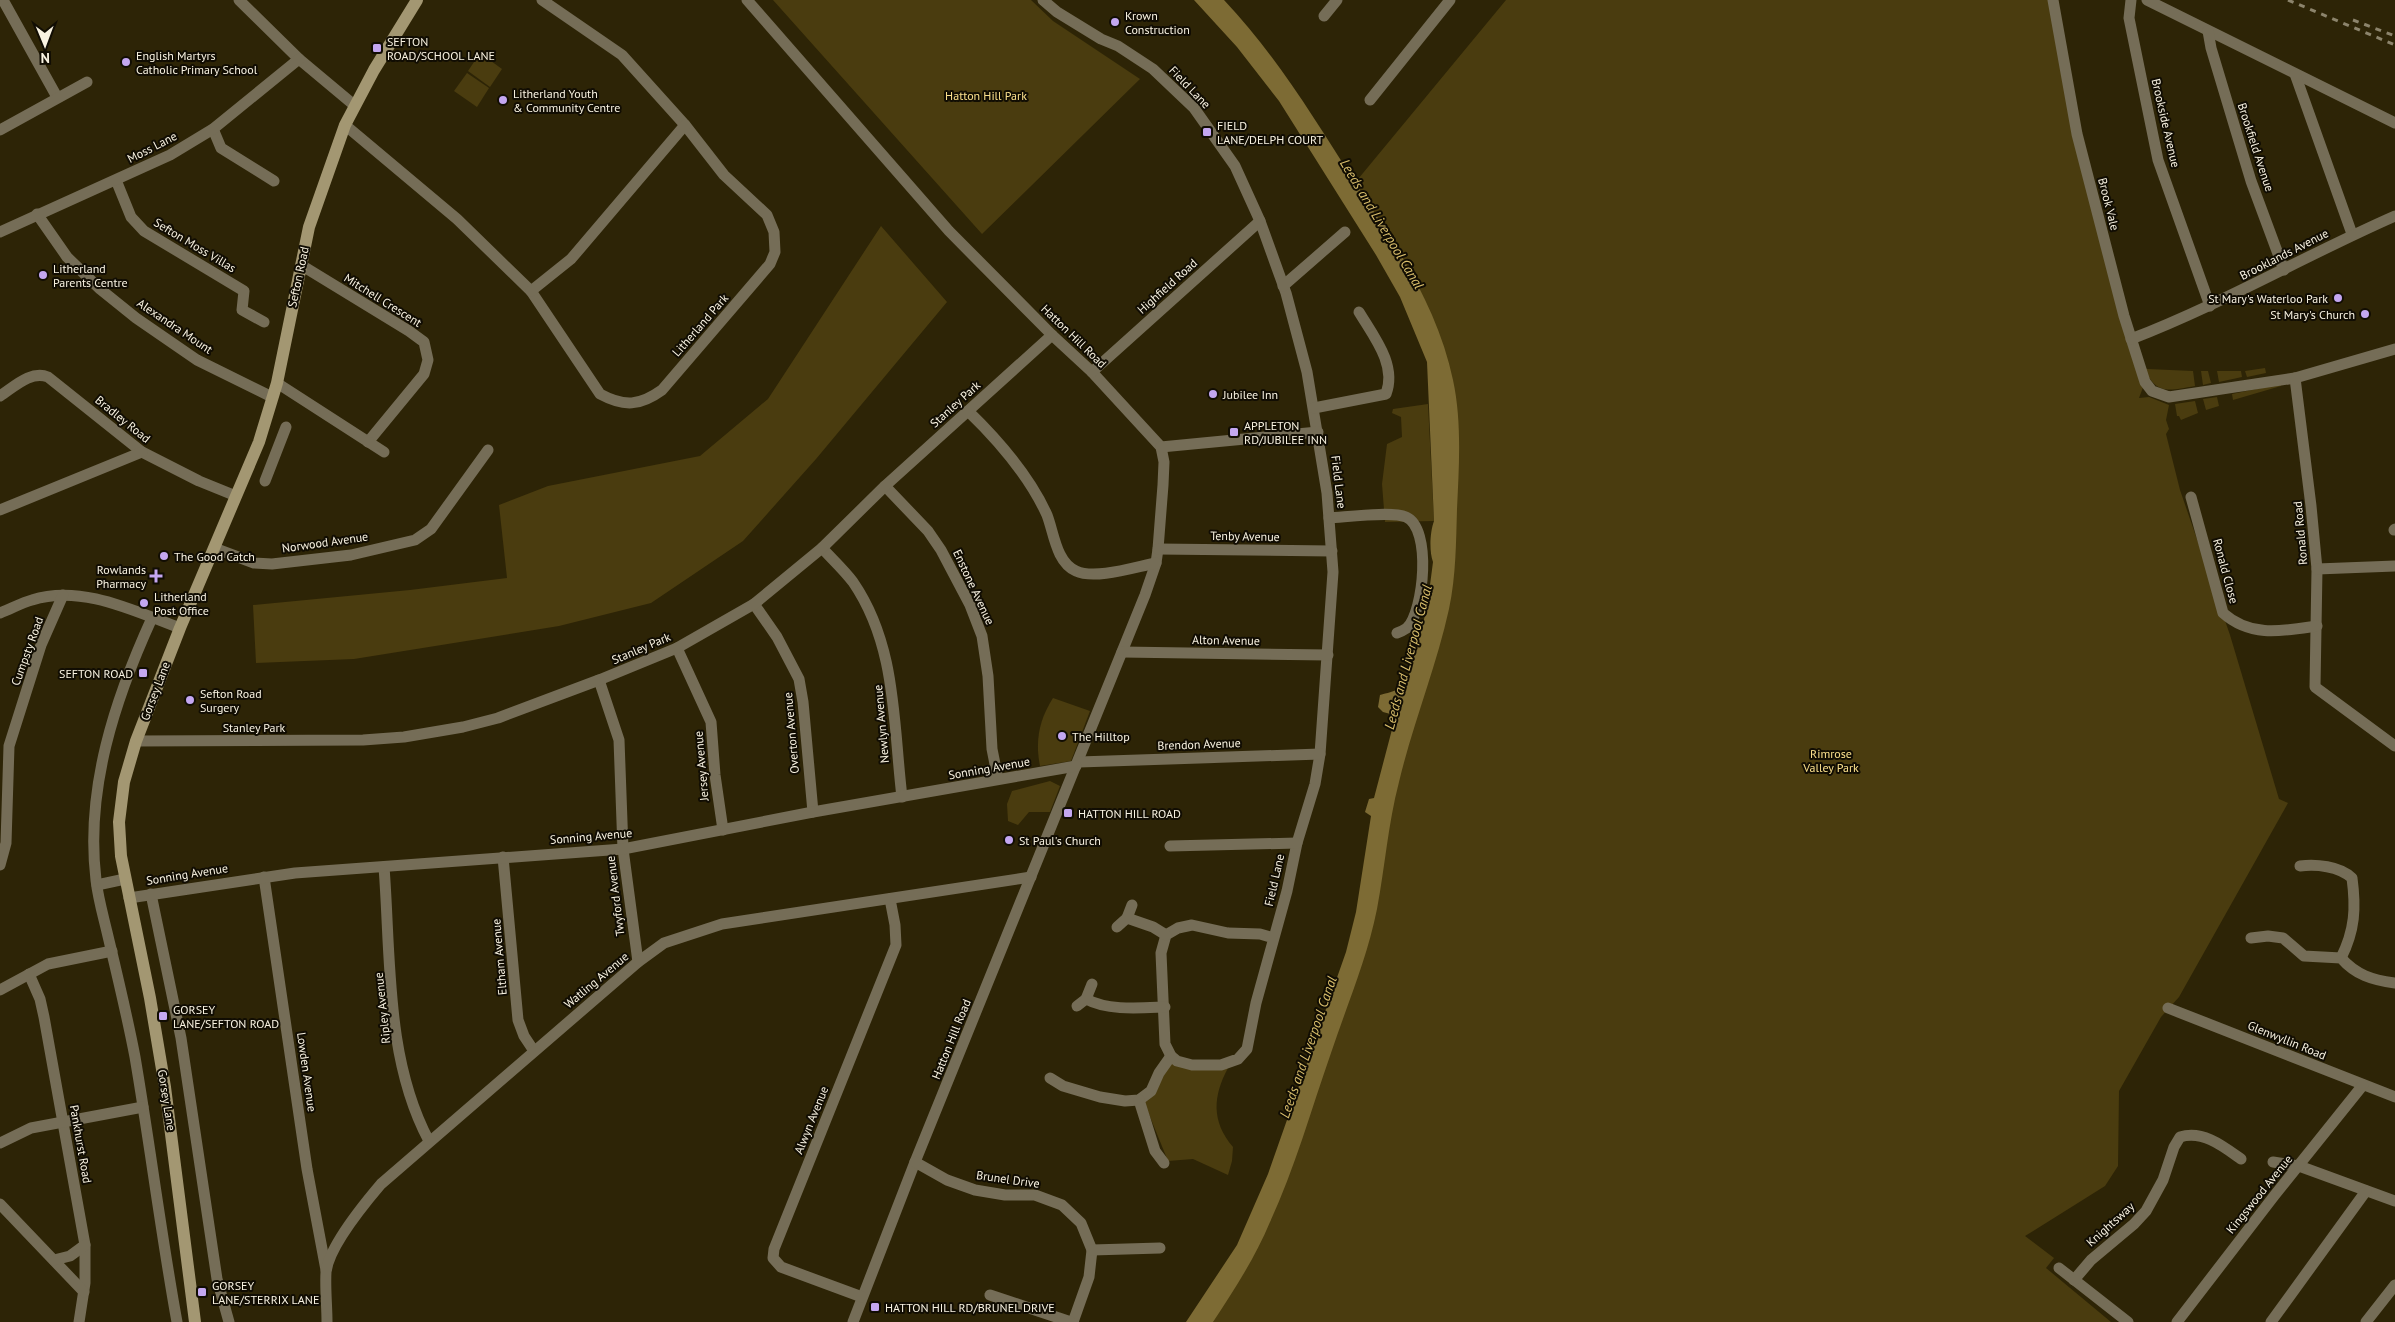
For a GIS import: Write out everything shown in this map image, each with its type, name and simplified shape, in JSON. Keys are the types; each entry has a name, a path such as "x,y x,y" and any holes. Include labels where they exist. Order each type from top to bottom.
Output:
{"main road":[{"name":"Sefton Road","path":"206,566 259,442 277,383 309,227 345,125 354,105 417,0"},
{"name":"Gorsey Lane","path":"196,1322 165,1086 150,998 125,879 119,822 124,782 136,741 206,566"}],"street":[{"path":"3,0 57,98"},
{"path":"239,0 299,59 354,105"},
{"name":"Litherland Park","path":"345,125 457,219 531,291 600,394 614,402 633,403 649,400 662,390 770,264 775,252 774,232 767,215 724,174 684,125 622,55 542,0"},
{"name":"Hatton Hill Road","path":"747,0 949,231 1052,335 1092,372 1161,447 1164,462 1156,563 1032,878 915,1162 853,1322"},
{"name":"Field Lane","path":"1043,0 1056,12 1101,39 1118,46 1153,69 1194,108 1235,166 1260,221 1283,286 1307,372 1318,432 1329,518 1332,551 1328,655 1320,754 1315,784 1297,843 1256,1003 1248,1049 1238,1059 1221,1065 1192,1065 1177,1061 1171,1056"},
{"path":"1324,16 1337,0"},
{"path":"1370,100 1450,0"},
{"name":"Brook Vale","path":"2053,0 2077,134 2130,339 2145,382 2152,392 2169,397 2295,378"},
{"name":"Brookside Avenue","path":"2131,0 2130,18 2158,160 2210,306"},
{"path":"2147,0 2395,123"},
{"name":"Brookfield Avenue","path":"2208,31 2210,48 2252,181 2284,270"},
{"name":"Moss Lane","path":"0,232 170,155 212,129 299,59"},
{"path":"2295,74 2352,234"},
{"path":"0,130 87,82"},
{"path":"531,291 571,259 684,125"},
{"path":"212,129 221,148 274,181"},
{"name":"Sefton Moss Villas","path":"116,180 131,217 144,231 244,291 242,310 264,322"},
{"name":"Alexandra Mount","path":"37,214 67,257 100,289 136,318 197,360 272,397"},
{"name":"Brooklands Avenue","path":"2130,339 2210,306 2352,234 2395,216"},
{"name":"Highfield Road","path":"1092,372 1260,221"},
{"path":"1283,286 1345,232"},
{"name":"Mitchell Crescent","path":"301,265 424,342 428,360 424,374 368,442"},
{"path":"1314,408 1386,394 1389,386 1389,371 1383,352 1359,312"},
{"name":"Stanley Park","path":"136,741 312,741 404,737 463,727 498,718 677,648 754,604 822,548 885,486 1052,335"},
{"path":"2295,378 2395,349"},
{"name":"Bradley Road","path":"0,396 31,376 41,374 58,383 142,452 199,481 236,496"},
{"name":"Ronald Road","path":"2295,378 2317,569 2315,687 2395,746"},
{"path":"277,383 384,452"},
{"path":"968,412 990,433 1031,486 1046,514 1056,544 1069,567 1076,572 1098,574 1156,563"},
{"path":"265,481 286,426"},
{"path":"1161,447 1318,432"},
{"path":"259,442 278,448"},
{"name":"Norwood Avenue","path":"214,548 254,563 272,564 351,555 415,540 431,530 488,450"},
{"path":"0,510 142,452"},
{"name":"Enstone Avenue","path":"885,486 928,531 942,550 976,620 982,636 988,676 992,749 998,779"},
{"name":"Ronald Close","path":"2191,497 2223,613 2234,623 2271,632 2317,626"},
{"path":"1329,518 1394,515 1407,518 1417,527 1423,548 1420,600 1414,618 1406,629 1397,633"},
{"name":"Newlyn Avenue","path":"822,548 852,580 869,608 883,647 895,708 896,751 902,797"},
{"name":"Tenby Avenue","path":"1158,549 1332,551"},
{"path":"2317,569 2395,566"},
{"path":"0,613 33,599 63,595 87,597 180,628"},
{"name":"Cumpsty Road","path":"0,865 6,843 5,749 41,645 63,595"},
{"name":"Overton Avenue","path":"754,604 777,637 799,679 803,702 813,812"},
{"name":"Gorsey Lane","path":"152,618 131,665 103,756 96,803 93,850 97,885 126,1010 177,1322"},
{"name":"Jersey Avenue","path":"677,648 711,722 715,775 723,830"},
{"name":"Alton Avenue","path":"1122,652 1328,655"},
{"name":"Twyford Avenue","path":"599,680 619,740 623,849 638,962"},
{"name":"Brendon Avenue","path":"1077,764 1320,754"},
{"name":"Sonning Avenue","path":"129,898 264,877 384,866 623,849 1077,764"},
{"path":"1170,846 1297,843"},
{"name":"Eltham Avenue","path":"503,857 518,1020 524,1036 534,1051"},
{"path":"2300,866 2315,864 2347,872 2352,878 2355,904 2351,938 2341,958"},
{"name":"Ripley Avenue","path":"384,866 396,1025 412,1103 429,1141"},
{"name":"Lowden Avenue","path":"264,877 307,1169 326,1270"},
{"name":"Watling Avenue","path":"327,1322 326,1270 332,1253 358,1211 381,1184 638,962 664,942 722,924 1032,878"},
{"path":"97,885 125,879"},
{"path":"151,894 181,1038 217,1279 229,1322"},
{"name":"Alwyn Avenue","path":"862,1298 782,1267 773,1258 774,1249 896,945 890,899"},
{"path":"1117,927 1127,918 1132,905"},
{"path":"1127,918 1153,927 1166,935"},
{"path":"1050,1078 1063,1086 1100,1096 1125,1101 1139,1100 1151,1091 1159,1072 1171,1056 1166,1044 1161,953 1166,935 1178,928 1192,925 1228,933 1260,934 1274,938"},
{"path":"2251,938 2268,936 2284,938 2304,956 2341,958 2352,970 2380,981 2395,983"},
{"path":"0,990 48,964 112,951"},
{"name":"Pankhurst Road","path":"29,974 40,999 85,1245 84,1292 79,1322"},
{"path":"1092,984 1082,1002 1132,1008 1164,1007"},
{"name":"Glenwyllin Road","path":"2168,1008 2395,1097"},
{"name":"Kingswood Avenue","path":"2177,1322 2363,1085"},
{"path":"1139,1100 1155,1151 1164,1163"},
{"path":"0,1143 20,1131 143,1107"},
{"name":"Knightsway","path":"2074,1280 2091,1260 2134,1224 2146,1211 2163,1180 2174,1147 2180,1137 2196,1135 2220,1143 2241,1159"},
{"name":"Brunel Drive","path":"915,1162 946,1180 975,1190 1005,1195 1035,1194 1062,1205 1081,1223 1092,1250 1089,1277 1072,1322"},
{"path":"2273,1162 2299,1166 2395,1202"},
{"path":"2270,1322 2366,1191"},
{"path":"0,1204 84,1292"},
{"path":"54,1260 70,1256 85,1245"},
{"path":"1092,1250 1160,1248"},
{"path":"2059,1268 2128,1322"},
{"path":"2366,1322 2395,1285"},
{"path":"990,1295 1072,1322"}],"green space":[{"name":"Hatton Hill Park","path":"773,0 1031,0 1053,21 1140,79 982,234"},
{"name":"Rimrose Valley Park","path":"1506,0 2053,0 2072,112 2145,382 2139,398 2149,397 2169,405 2166,420 2169,429 2166,434 2180,490 2230,635 2279,799 2288,803 2179,997 2161,1017 2119,1091 2118,1166 2105,1186 2025,1236 2054,1258 2046,1268 2111,1322 1200,1322 1232,1274 1324,1045 1440,602 1441,374 1349,190"},
{"path":"480,53 502,69 490,87 468,71"},
{"path":"467,73 489,88 477,107 454,91"},
{"path":"881,226 947,302 816,459 743,541 651,603 559,626 354,659 256,663 253,605 410,590 507,578 499,505 548,486 700,456 768,399"},
{"path":"2142,366 2147,369 2193,371 2195,386 2169,390 2163,389 2153,382"},
{"path":"2265,368 2266,373 2247,377 2245,371"},
{"path":"2201,371 2208,371 2211,383 2203,385"},
{"path":"2217,371 2241,371 2242,377 2219,382"},
{"path":"2281,384 2281,386 2233,400 2232,394"},
{"path":"2217,397 2219,406 2206,410 2203,399"},
{"path":"2195,401 2198,413 2181,420 2177,416 2175,404"},
{"path":"1428,404 1434,521 1385,522 1382,484 1387,444 1402,437 1401,417 1392,413 1393,409"},
{"path":"1053,698 1090,711 1071,761 1040,766 1039,731 1044,714"},
{"path":"1050,781 1060,786 1050,812 1029,812 1018,825 1008,821 1007,804 1012,791"},
{"path":"1172,1063 1228,1068 1219,1088 1217,1108 1221,1128 1233,1147 1228,1175 1193,1159 1168,1161 1144,1102"}],"shaded area":[{"path":"1194,0 1224,0 1261,43 1309,111 1399,252 1426,301 1446,353 1456,396 1459,444 1455,559 1449,609 1438,653 1411,738 1395,798 1377,909 1368,946 1279,1202 1251,1261 1213,1322 1186,1322 1237,1245 1268,1174 1346,952 1356,912 1371,816 1365,812 1369,799 1374,798 1395,718 1394,715 1383,712 1378,707 1380,695 1402,687 1409,675 1427,608 1433,562 1430,542 1434,521 1427,362 1400,297 1376,255 1279,101 1237,47"}],"railway":[{"path":"2288,0 2395,45"},
{"path":"2353,20 2395,36"}],"place":[{"name":"Krown Construction","path":"1115,22"},
{"name":"SEFTON ROAD/SCHOOL LANE","path":"377,48"},
{"name":"English Martyrs Catholic Primary School","path":"126,62"},
{"name":"Litherland Youth & Community Centre","path":"503,100"},
{"name":"FIELD LANE/DELPH COURT","path":"1207,132"},
{"name":"Litherland Parents Centre","path":"43,275"},
{"name":"St Mary's Waterloo Park","path":"2338,298"},
{"name":"St Mary's Church","path":"2365,314"},
{"name":"Jubilee Inn","path":"1213,394"},
{"name":"APPLETON RD/JUBILEE INN","path":"1234,432"},
{"name":"The Good Catch","path":"164,556"},
{"name":"Rowlands Pharmacy","path":"156,576"},
{"name":"Litherland Post Office","path":"144,603"},
{"name":"SEFTON ROAD","path":"143,673"},
{"name":"Sefton Road Surgery","path":"190,700"},
{"name":"The Hilltop","path":"1062,736"},
{"name":"HATTON HILL ROAD","path":"1068,813"},
{"name":"St Paul's Church","path":"1009,840"},
{"name":"GORSEY LANE/SEFTON ROAD","path":"163,1016"},
{"name":"GORSEY LANE/STERRIX LANE","path":"202,1292"},
{"name":"HATTON HILL RD/BRUNEL DRIVE","path":"875,1307"}],"water label":[{"name":"Leeds and Liverpool Canal","path":"1382,224"},
{"name":"Leeds and Liverpool Canal","path":"1408,657"},
{"name":"Leeds and Liverpool Canal","path":"1308,1047"}]}
